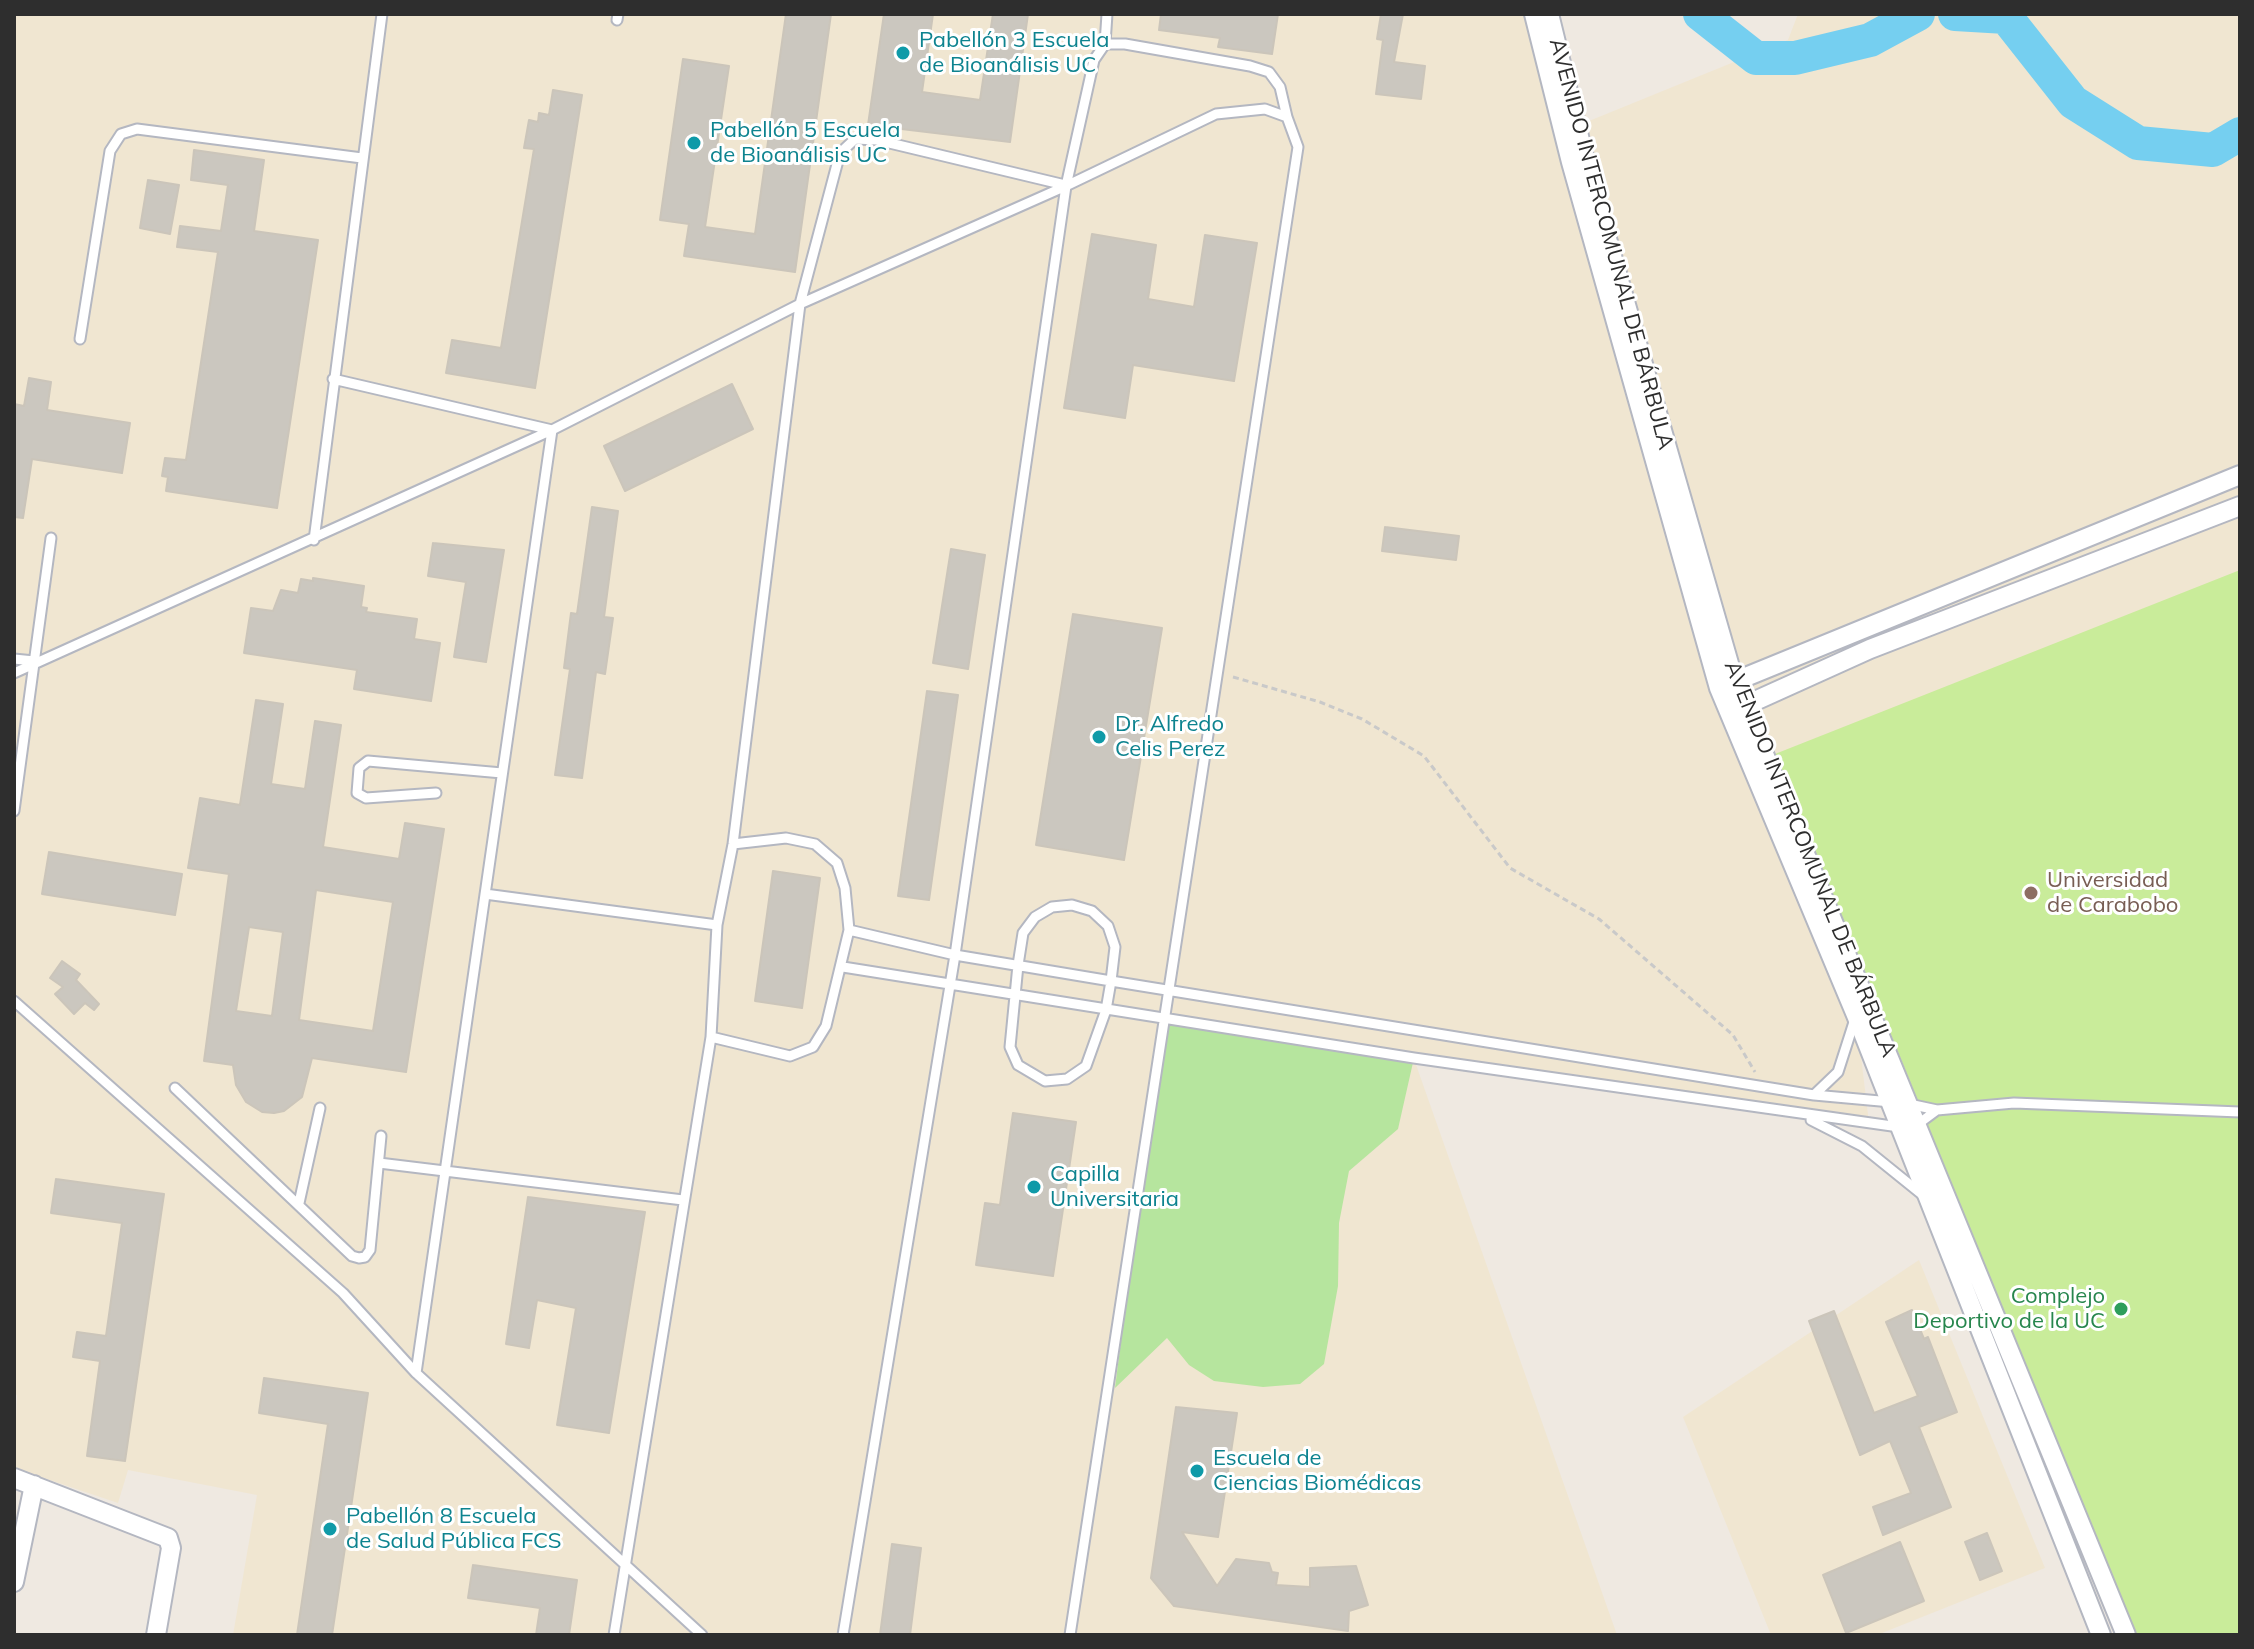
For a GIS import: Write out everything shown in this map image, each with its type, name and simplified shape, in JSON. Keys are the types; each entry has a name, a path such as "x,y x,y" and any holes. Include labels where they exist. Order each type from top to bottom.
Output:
{"street":[{"name":"AVENIDO INTERCOMUNAL DE BÁRBULA","path":"1534,14 1571,162 1726,684 1910,1104 1909,1127 1928,1199 2101,1635"},
{"name":"AVENIDO INTERCOMUNAL DE BÁRBULA","path":"1549,14 1587,169 1726,684"},
{"path":"1726,684 2240,475"},
{"path":"1737,710 1870,649 2240,506"},
{"name":"AVENIDO INTERCOMUNAL DE BÁRBULA","path":"1737,710 1890,1102 1909,1127 2126,1635"},
{"path":"14,1478 168,1538 171,1548 156,1635"},
{"path":"14,1582 34,1485"}],"lane":[{"path":"314,540 382,14"},
{"path":"843,1635 955,955 1066,186 1094,60 1105,44 1107,14"},
{"path":"1070,1635 1298,147 1280,87 1269,72 1125,44 1105,44"},
{"path":"14,673 34,661 314,540 552,430 800,304 1066,186 1216,114 1265,109 1287,117"},
{"path":"80,339 110,151 121,134 137,129 362,158"},
{"path":"614,1635 711,1037 717,925 733,844 800,304 840,153 855,139 877,140 1066,186"},
{"path":"333,379 552,430"},
{"path":"416,1373 552,430"},
{"path":"14,811 51,538"},
{"path":"14,659 34,661"},
{"path":"436,793 366,798 357,793 359,768 368,761 502,773"},
{"path":"711,1037 790,1056 813,1047 826,1026 843,967 849,930 845,888 837,863 815,844 786,838 733,844"},
{"path":"485,894 717,925"},
{"path":"1082,906 1101,917 1112,936 1115,947 1106,1010 1086,1066 1067,1079 1045,1081 1025,1072 1013,1057 1009,1037 1018,965 1023,933 1035,917 1052,907 1082,906"},
{"path":"849,930 955,955 1814,1095 1910,1104 1937,1110 2014,1103 2240,1112"},
{"path":"843,967 1162,1020 1801,1115 1909,1127 1937,1110"},
{"path":"14,1001 343,1293 416,1373 702,1635"},
{"path":"1814,1095 1838,1072 1856,1015"},
{"path":"175,1088 352,1256 365,1257 370,1250 381,1136"},
{"path":"299,1203 320,1108"},
{"path":"1801,1115 1862,1146 1928,1199"},
{"path":"379,1163 683,1200"}],"path":[{"path":"1217,673 1320,702 1362,719 1424,756 1510,868 1599,919 1677,985 1733,1035 1764,1085"}],"shaded area":[{"path":"14,14 1534,14 1719,688 1856,1015 1869,1123 1414,1059 1617,1635 233,1635 257,1495 128,1470 118,1503 14,1468 17,1395 14,1394"},
{"name":"Universidad de Carabobo","path":"1798,14 2240,14 2240,1635 2126,1635 1734,681 1564,72 1589,121 1788,40"},
{"path":"1919,1260 2045,1568 1877,1635 1771,1635 1683,1417"}],"green space":[{"name":"Complejo Deportivo de la UC","path":"2240,570 2240,1635 2135,1635 1870,983 1803,839 1775,754"},
{"path":"1162,1020 1414,1058 1398,1129 1349,1171 1339,1223 1338,1286 1324,1364 1300,1384 1263,1387 1214,1381 1189,1365 1167,1338 1115,1388"}],"building":[{"path":"786,14 831,14 795,272 684,256 689,224 660,220 683,59 729,66 705,227 755,234"},
{"name":"Pabellón 3 Escuela de Bioanálisis UC","path":"884,14 933,14 922,92 980,100 993,14 1028,14 1010,142 868,125"},
{"path":"1161,14 1278,14 1272,54 1218,47 1220,38 1159,30"},
{"path":"1381,14 1403,14 1394,62 1425,66 1421,99 1376,94 1383,40 1377,39"},
{"path":"553,90 582,95 535,388 446,373 452,340 501,348 534,149 524,148 529,120 538,122 539,113 549,115"},
{"path":"194,150 264,160 254,231 318,240 277,508 166,491 168,477 162,476 165,458 186,460 218,252 177,247 180,226 221,231 228,185 191,180"},
{"path":"148,180 179,185 170,234 140,228"},
{"path":"1092,234 1156,245 1148,299 1194,307 1205,235 1257,243 1234,381 1133,365 1125,418 1064,408"},
{"path":"29,378 51,382 47,410 130,423 122,473 32,459 23,518 14,517 14,404 24,406"},
{"path":"732,384 753,429 625,491 604,446"},
{"path":"592,507 618,511 604,617 613,618 605,674 596,672 582,778 555,775 570,669 564,668 571,613 577,614"},
{"path":"1385,527 1459,536 1456,560 1382,551"},
{"path":"433,543 504,550 486,662 454,657 466,582 428,576"},
{"path":"951,549 985,555 968,669 933,663"},
{"path":"313,578 364,586 361,607 367,608 366,612 417,619 414,639 440,643 431,701 354,689 357,670 244,653 251,608 273,611 281,590 298,593 301,579 313,581"},
{"name":"Dr. Alfredo Celis Perez","path":"1073,614 1162,628 1124,860 1036,845"},
{"path":"927,691 958,695 929,900 898,896"},
{"path":"256,700 283,704 271,784 305,789 315,721 341,725 323,847 399,859 405,823 444,829 406,1072 312,1058 302,1097 284,1111 274,1113 262,1112 246,1102 236,1085 233,1065 204,1061 229,874 188,868 200,798 240,805","holes":["316,890 393,902 373,1031 299,1020","249,927 283,932 272,1016 236,1011"]},
{"path":"49,852 182,874 175,915 42,894"},
{"path":"773,871 820,878 802,1008 755,1001"},
{"path":"62,961 80,974 76,980 99,1004 94,1010 85,1003 74,1014 55,994 63,987 50,978"},
{"name":"Capilla Universitaria","path":"1013,1113 1076,1122 1053,1276 976,1265 985,1203 1000,1205"},
{"path":"56,1179 164,1194 125,1461 87,1456 100,1361 73,1357 77,1332 106,1336 122,1223 51,1213"},
{"path":"528,1197 645,1212 609,1433 557,1425 576,1308 537,1300 529,1348 506,1344"},
{"path":"1912,1310 1924,1339 1928,1337 1957,1412 1919,1427 1951,1507 1883,1535 1873,1507 1911,1493 1890,1441 1860,1455 1809,1321 1834,1311 1874,1413 1918,1396 1886,1322"},
{"name":"Pabellón 8 Escuela de Salud Pública FCS","path":"264,1378 368,1393 332,1635 297,1635 328,1424 259,1413"},
{"name":"Escuela de Ciencias Biomédicas","path":"1176,1407 1237,1413 1218,1537 1182,1532 1217,1586 1236,1559 1269,1563 1272,1572 1278,1573 1276,1585 1310,1587 1310,1568 1356,1566 1368,1605 1349,1611 1348,1631 1174,1606 1151,1578"},
{"path":"1987,1533 2002,1571 1980,1580 1965,1542"},
{"path":"1900,1542 1924,1601 1846,1633 1823,1575"},
{"path":"892,1544 921,1548 910,1635 880,1635"},
{"path":"473,1565 577,1580 569,1635 536,1635 540,1608 468,1598"}],"waterway":[{"path":"1700,14 1756,58 1795,58 1870,40 1918,14"},
{"path":"1955,14 2006,17 2073,102 2138,143 2213,150 2240,134"}],"place":[{"name":"Pabellón 3 Escuela de Bioanálisis UC","path":"903,53"},
{"name":"Pabellón 5 Escuela de Bioanálisis UC","path":"694,143"},
{"name":"Dr. Alfredo Celis Perez","path":"1099,737"},
{"name":"Universidad de Carabobo","path":"2031,893"},
{"name":"Capilla Universitaria","path":"1034,1187"},
{"name":"Complejo Deportivo de la UC","path":"2121,1309"},
{"name":"Escuela de Ciencias Biomédicas","path":"1197,1471"},
{"name":"Pabellón 8 Escuela de Salud Pública FCS","path":"330,1529"}]}
